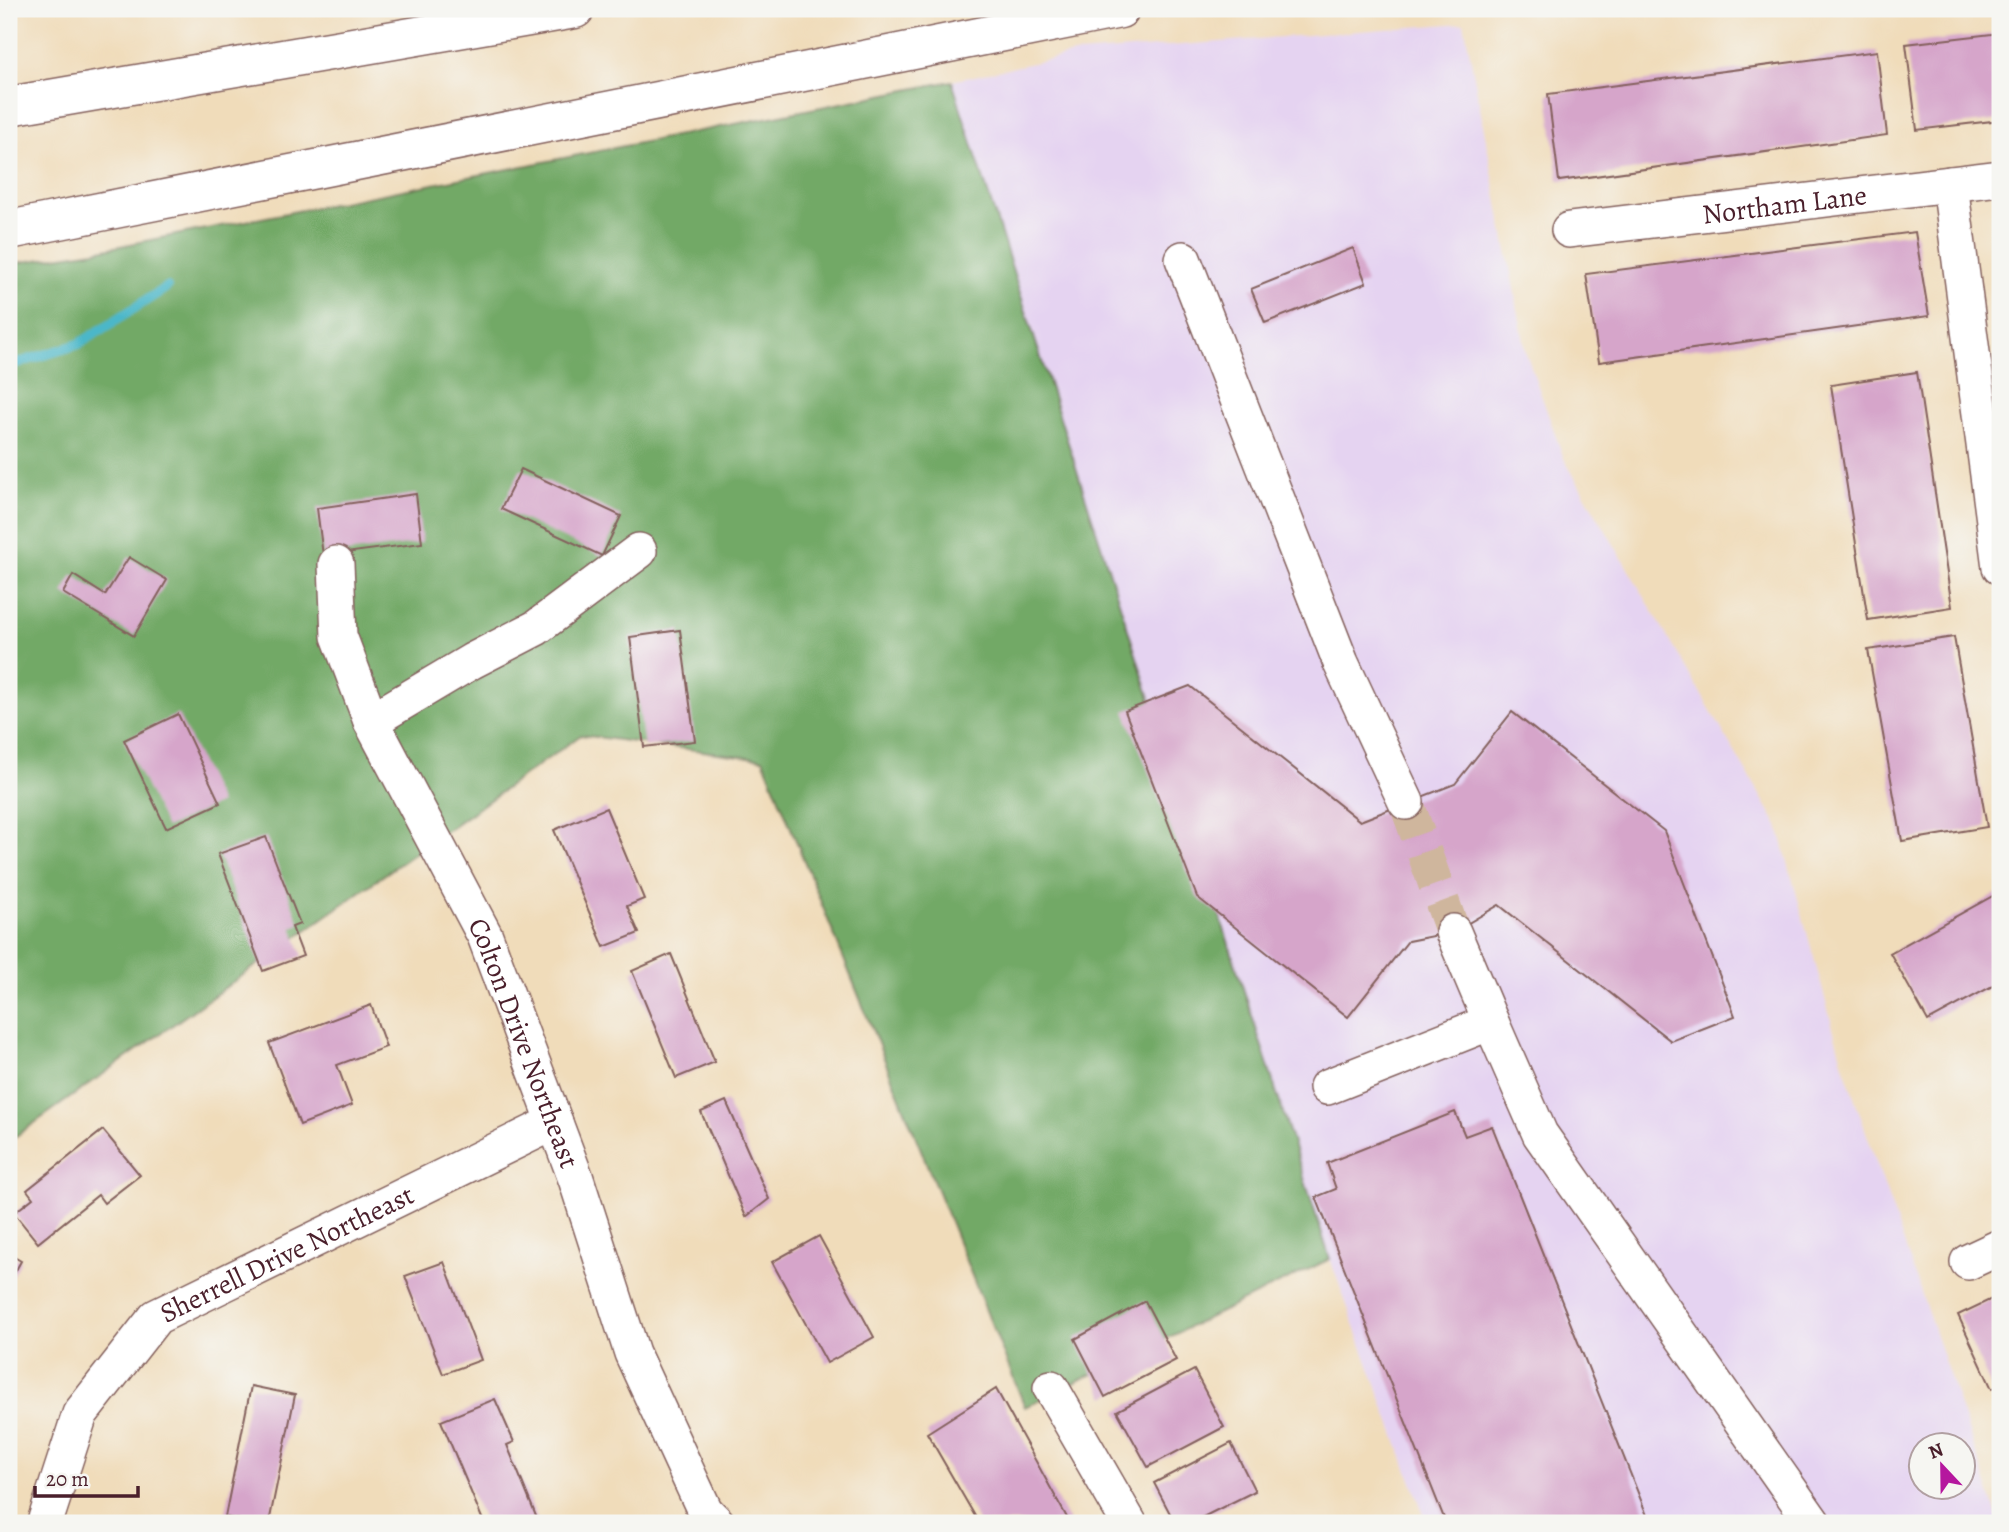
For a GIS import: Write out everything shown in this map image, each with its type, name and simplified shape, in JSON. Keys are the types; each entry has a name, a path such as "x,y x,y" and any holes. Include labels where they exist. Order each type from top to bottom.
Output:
{"highway":[{"path":"9,106 575,9"},
{"path":"9,230 1120,9"}],"street":[{"name":"Northam Lane","path":"1569,230 2000,178"},
{"path":"1950,184 2000,567"},
{"path":"1183,259 1341,663 1406,802"},
{"path":"370,721 472,661 536,628 639,551"},
{"name":"Colton Drive Northeast","path":"336,564 339,636 370,721 485,936 576,1179 632,1353 705,1511 717,1523"},
{"path":"1452,932 1540,1134 1813,1523"},
{"path":"1327,1087 1491,1021"},
{"name":"Sherrell Drive Northeast","path":"47,1523 46,1519 80,1414 156,1317 555,1122"},
{"path":"1968,1262 2000,1247"},
{"path":"1051,1388 1129,1523"}],"shaded area":[{"path":"1464,23 1526,353 1564,459 1778,826 1843,1065 1968,1430 1908,1430 1908,1500 1978,1500 1978,1459 2000,1523 1427,1523 1330,1259 952,81 1079,53"}],"green space":[{"path":"952,81 1330,1259 1025,1407 763,759 581,735 9,1141 9,264 95,251"}],"building":[{"path":"2000,33 2000,120 1917,130 1906,44"},
{"path":"1877,51 1887,135 1559,181 1548,94"},
{"path":"1915,232 1929,316 1599,362 1586,274"},
{"path":"1353,248 1366,283 1265,323 1251,289"},
{"path":"1917,372 1952,607 1868,620 1831,385"},
{"path":"521,469 621,516 602,556 501,509"},
{"path":"416,494 422,543 323,556 317,508"},
{"path":"129,557 167,580 134,636 63,593 73,575 105,595"},
{"path":"680,630 695,741 644,747 630,637"},
{"path":"1954,637 1987,827 1902,841 1868,650"},
{"path":"1190,686 1360,821 1455,784 1512,712 1664,831 1735,1016 1671,1041 1499,905 1453,932 1408,941 1348,1017 1197,897 1125,711"},
{"path":"178,714 220,803 166,828 124,740"},
{"path":"606,808 644,899 627,906 639,933 604,947 554,830"},
{"path":"266,837 300,924 292,927 303,956 263,971 218,854"},
{"path":"2000,892 2000,982 1928,1021 1890,953"},
{"path":"671,954 715,1062 676,1078 632,971"},
{"path":"371,1005 386,1047 337,1065 352,1105 300,1125 269,1043"},
{"path":"726,1101 769,1199 746,1217 701,1112"},
{"path":"1455,1112 1465,1136 1492,1126 1650,1523 1446,1523 1316,1197 1336,1189 1327,1163"},
{"path":"103,1130 140,1175 104,1203 98,1195 38,1243 14,1213 33,1198 27,1190"},
{"path":"819,1236 874,1337 827,1363 772,1262"},
{"path":"9,1254 21,1261 9,1283"},
{"path":"444,1262 481,1360 443,1374 405,1276"},
{"path":"2000,1295 2000,1385 1992,1389 1958,1315"},
{"path":"1145,1301 1176,1360 1105,1397 1075,1339"},
{"path":"1194,1370 1224,1427 1148,1467 1117,1411"},
{"path":"251,1386 295,1395 269,1523 225,1517"},
{"path":"996,1389 1070,1523 979,1523 927,1433"},
{"path":"495,1399 514,1442 507,1445 538,1521 532,1523 484,1523 441,1421"},
{"path":"1231,1443 1255,1491 1191,1523 1175,1523 1154,1483"}],"waterway":[{"path":"9,366 79,344 167,287"}],"tunnel":[{"path":"1406,802 1453,932"}]}
